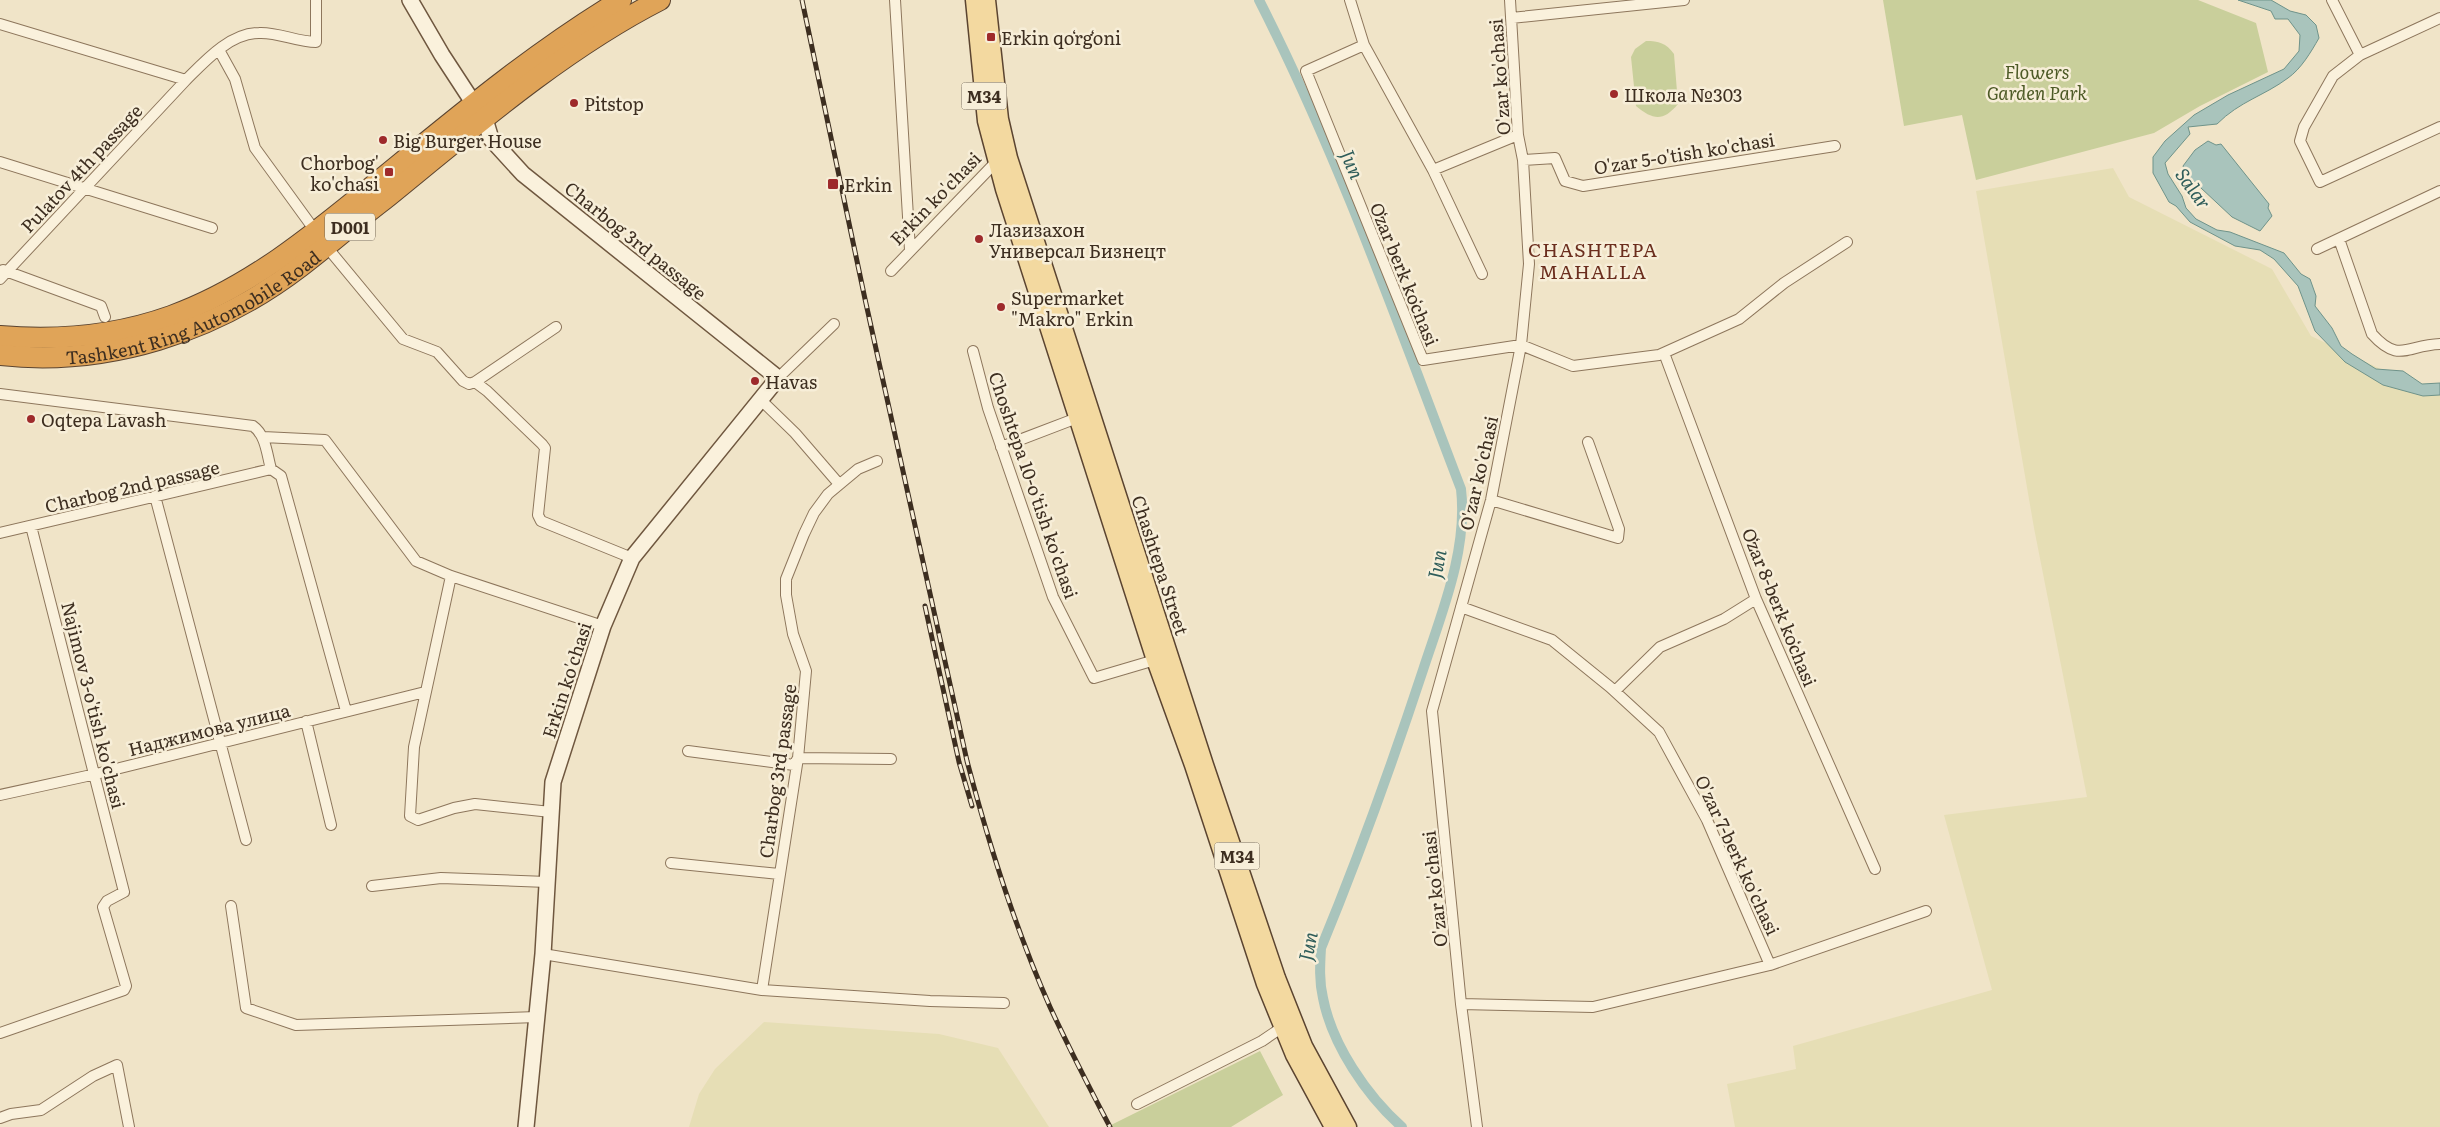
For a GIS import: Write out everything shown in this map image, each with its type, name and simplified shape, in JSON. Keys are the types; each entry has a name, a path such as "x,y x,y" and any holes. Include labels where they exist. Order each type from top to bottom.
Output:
{"highway":[{"name":"Tashkent Ring Automobile Road","path":"0,355 36,359 74,357 148,344 180,334 271,287 321,239 479,111 573,30 621,0"},
{"name":"Tashkent Ring Automobile Road","path":"479,111 593,39 660,0"},
{"name":"Tashkent Ring Automobile Road","path":"0,336 38,339 76,337 113,332 166,318 231,288 321,239"}],"main road":[{"name":"Charbog 3rd passage","path":"410,0 442,55 479,111 491,139 523,174 778,378"},
{"name":"Chashtepa Street","path":"974,0 986,121 1002,160 1137,580 1155,660 1193,765 1281,1028 1308,1083 1333,1127"},
{"name":"Chashtepa Street","path":"987,0 1000,119 1002,160 1077,418 1137,580 1285,1000 1304,1046 1348,1127"},
{"name":"Erkin ko'chasi","path":"526,1127 543,954 553,782 603,626 632,558 778,378"}],"street":[{"name":"Pulatov 4th passage","path":"2,273 85,190 186,80 219,50 241,35 260,32 316,42 316,0"},
{"path":"895,0 910,250"},
{"path":"1350,0 1364,46 1433,170 1482,274"},
{"name":"O'zar ko'chasi","path":"1477,1127 1462,1004 1432,711 1491,500 1521,345 1529,264 1523,160 1518,135 1510,0"},
{"path":"1512,18 1684,0"},
{"path":"2332,0 2360,55"},
{"path":"2440,18 2360,55 2333,76 2304,127 2300,141 2320,182 2440,127"},
{"path":"0,24 186,80"},
{"name":"Oʻzar berk koʻchasi","path":"1364,46 1306,71 1423,360 1521,345"},
{"path":"219,50 235,79 255,148 321,239 403,339 437,352 463,381 469,384 475,382 556,327"},
{"path":"1433,170 1518,135"},
{"name":"O'zar 5-o'tish ko'chasi","path":"1523,160 1555,158 1565,181 1583,186 1835,146"},
{"name":"Erkin ko'chasi","path":"891,270 1002,160"},
{"path":"0,162 212,228"},
{"path":"2317,249 2440,191"},
{"path":"2339,239 2372,334 2383,346 2397,352 2440,344"},
{"path":"1521,345 1573,366 1664,353 1739,319 1784,283 1847,242"},
{"path":"2,273 101,306 105,317"},
{"name":"Erkin ko'chasi","path":"778,378 834,324"},
{"name":"Choshtepa 10-o'tish ko'chasi","path":"973,351 988,408 1053,597 1094,678 1155,660"},
{"name":"Oʻzar 8-berk koʻchasi","path":"1664,353 1756,599 1875,869"},
{"path":"475,382 488,391 545,448 538,519 632,558"},
{"path":"0,394 253,426 263,437 271,469 281,476 346,711"},
{"path":"761,400 795,433 839,484"},
{"path":"1001,447 1077,418"},
{"path":"263,437 325,440 416,561 451,576 603,626"},
{"path":"1491,500 1618,538 1619,529 1588,442"},
{"name":"Chаrbog 3rd passage","path":"762,990 798,758 806,671 793,634 786,595 786,579 814,513 828,494 858,469 877,461"},
{"name":"Charbog 2nd passage","path":"0,533 271,469"},
{"path":"155,496 246,840"},
{"name":"Najimov 3-o'tish ko'chasi","path":"0,1033 126,988 104,907 106,901 124,892 96,774 31,526"},
{"path":"451,576 414,747 409,812 412,818 418,820 454,808 475,804 551,812"},
{"path":"1615,691 1660,647 1724,619 1756,599"},
{"name":"O'zar 7-berk ko'chasi","path":"1461,607 1552,640 1615,691 1659,732 1708,820 1770,965"},
{"name":"Наджимова улица","path":"0,795 96,774 425,692"},
{"path":"306,721 331,825"},
{"path":"688,751 794,765 798,758 891,759"},
{"path":"671,862 779,874"},
{"path":"372,886 440,878 547,882"},
{"path":"231,906 246,1008 296,1025 537,1017"},
{"path":"1462,1004 1593,1007 1770,965 1926,911"},
{"path":"543,954 762,990 930,1001 1004,1003"},
{"path":"1137,1104 1262,1041 1281,1028"},
{"path":"0,1118 11,1114 42,1110 93,1076 117,1065 129,1127"}],"shaded area":[{"path":"2113,168 2129,197 2272,269 2311,336 2410,383 2440,392 2440,1127 1735,1127 1727,1084 1796,1069 1793,1046 1992,990 1944,815 2087,797 2034,528 1976,191"},
{"path":"764,1022 939,1034 998,1048 1049,1127 689,1127 699,1094 715,1069"}],"green space":[{"name":"Flowers Garden Park","path":"1883,0 2198,0 2256,23 2268,72 2200,106 2154,133 1976,180 1962,115 1904,126"},
{"path":"1646,41 1662,43 1674,54 1678,104 1668,114 1658,117 1648,114 1636,106 1631,57 1635,49"},
{"path":"1260,1051 1283,1095 1231,1127 1112,1127 1111,1125"}],"water":[{"name":"Salar","path":"2238,0 2271,0 2290,11 2306,15 2316,25 2319,38 2301,65 2293,74 2279,84 2243,104 2217,124 2188,127 2190,134 2165,163 2168,174 2182,196 2186,208 2196,219 2217,230 2230,232 2284,253 2301,274 2310,279 2316,296 2315,306 2332,328 2341,346 2376,369 2403,371 2422,384 2440,383 2440,395 2423,396 2383,385 2345,362 2315,331 2298,286 2274,259 2260,250 2235,246 2190,222 2176,206 2169,202 2153,173 2153,157 2165,141 2194,115 2228,95 2284,69 2299,51 2300,35 2288,19 2275,19 2271,11"},
{"path":"2208,141 2216,145 2221,144 2269,204 2268,208 2272,216 2260,231 2232,217 2186,174 2183,166 2195,150"}],"waterway":[{"name":"Jun","path":"1259,0 1288,59 1341,180 1461,489 1461,535 1452,581 1375,810 1321,948 1320,973 1322,992 1334,1034 1364,1085 1402,1127"}],"railway":[{"path":"802,0 865,299 975,792 1004,886 1037,977 1064,1037 1110,1127"},
{"path":"925,606 959,762 972,806"}],"place":[{"name":"Erkin qoʻrgʻoni","path":"991,37"},
{"name":"Школа №303","path":"1614,94"},
{"name":"Pitstop","path":"574,103"},
{"name":"Big Burger House","path":"383,140"},
{"name":"Chorbog' ko'chasi","path":"389,172"},
{"name":"Erkin","path":"833,184"},
{"name":"Лазизахон Универсал Бизнецт","path":"979,239"},
{"name":"Supermarket \"Makro\" Erkin","path":"1001,307"},
{"name":"Havas","path":"755,381"},
{"name":"Oqtepa Lavash","path":"31,419"}],"district":[{"name":"CHASHTEPA MAHALLA","path":"1593,260"}]}
